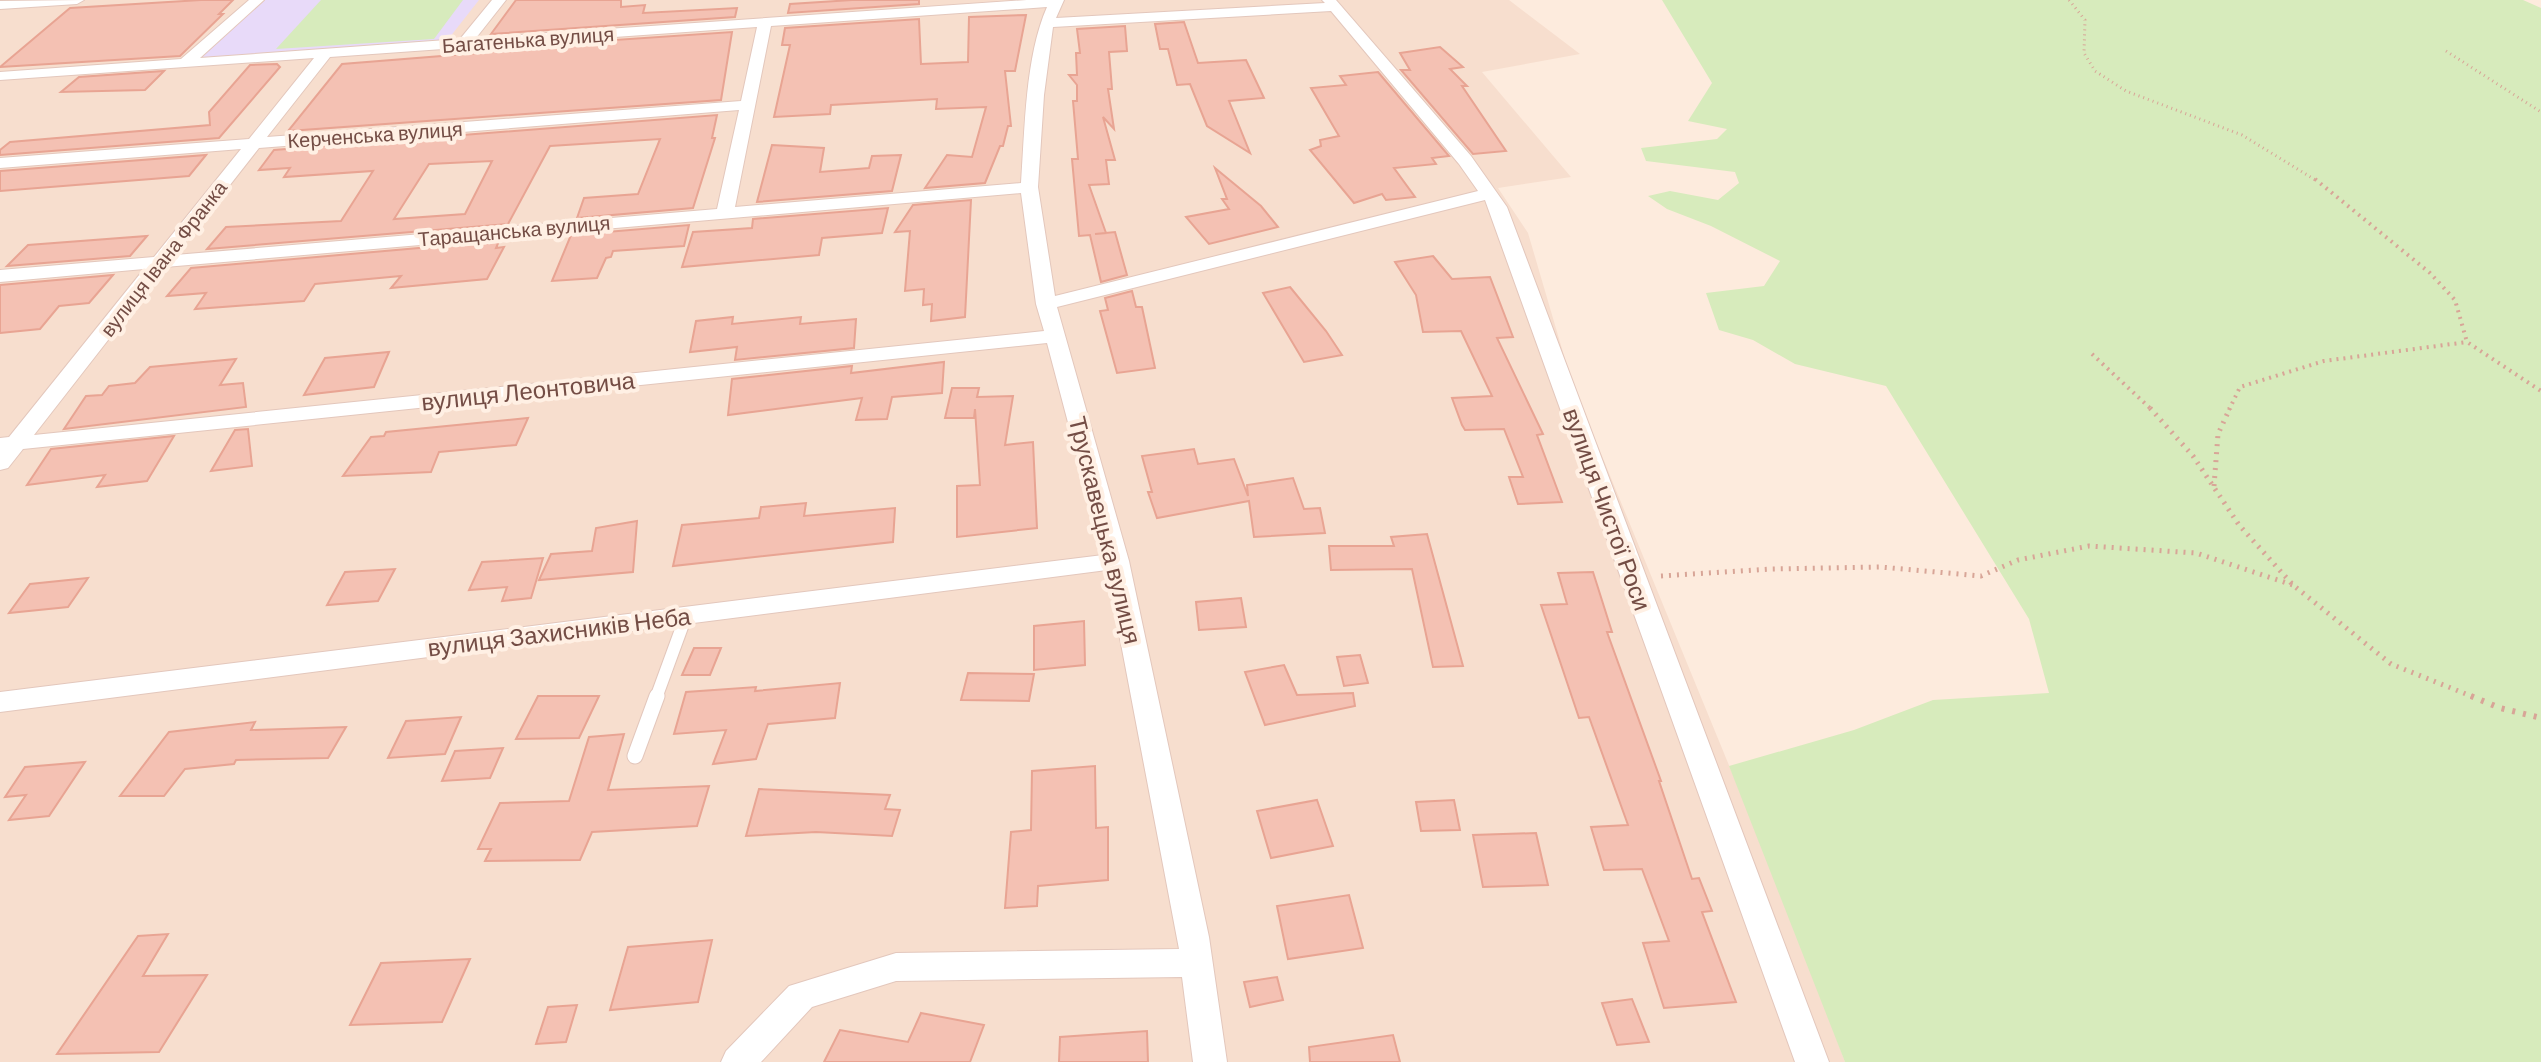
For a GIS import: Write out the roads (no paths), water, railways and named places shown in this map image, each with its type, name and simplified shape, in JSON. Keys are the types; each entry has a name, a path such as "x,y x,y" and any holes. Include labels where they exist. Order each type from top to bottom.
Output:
{"street":[{"path":"0,5 77,0"},
{"path":"185,63 257,0"},
{"path":"465,43 499,0"},
{"name":"Багатенька вулиця","path":"0,76 765,22 1054,8 1331,4"},
{"name":"вулиця Чистої Роси","path":"1331,4 1465,160 1498,207 1812,1062"},
{"name":"Трускавецька вулиця","path":"1054,8 1036,95 1029,187 1046,304 1117,561 1197,963 1210,1062"},
{"path":"725,212 765,22"},
{"name":"вулиця Івана Франка","path":"0,463 8,444 160,262 326,53"},
{"name":"Керченська вулиця","path":"0,163 749,105"},
{"name":"Таращанська вулиця","path":"0,276 1029,187"},
{"path":"1046,304 1489,194"},
{"name":"вулиця Леонтовича","path":"8,444 1056,336"},
{"name":"вулиця Захисників Неба","path":"0,702 1117,561"},
{"path":"738,1062 801,996 896,967 1197,963"}],"lane":[{"path":"635,756 686,616"}]}
